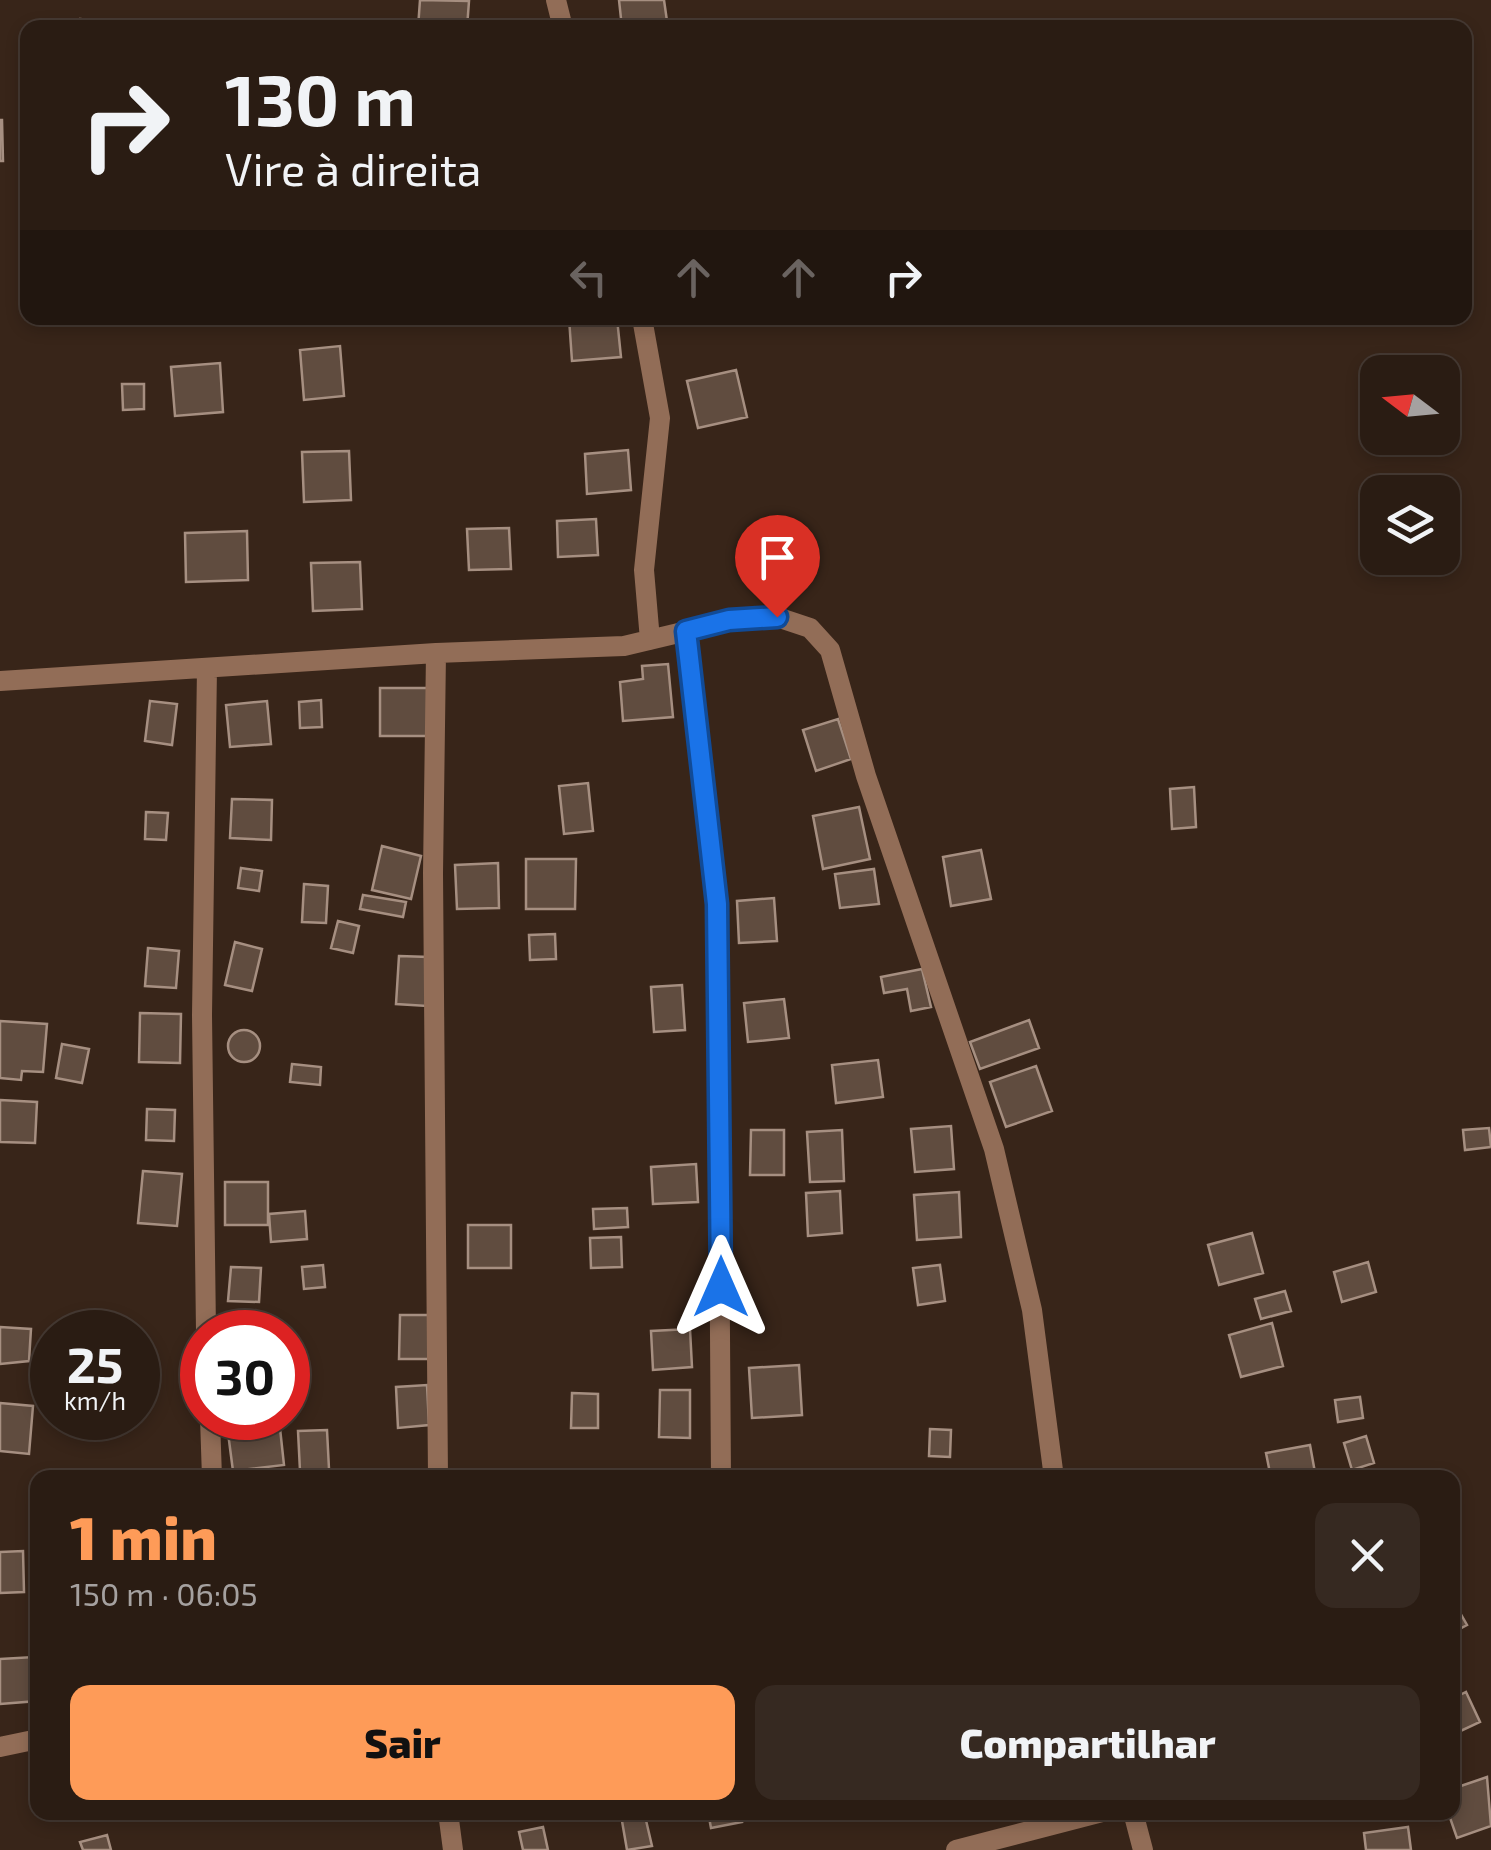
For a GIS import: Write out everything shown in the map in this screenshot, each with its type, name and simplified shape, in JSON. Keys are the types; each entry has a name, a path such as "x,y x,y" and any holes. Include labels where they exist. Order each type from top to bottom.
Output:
{"street":[{"path":"643,325 660,418 644,570 650,640"},
{"path":"0,681 436,653 624,646 729,620 777,617 810,628 830,650 866,776 994,1149 1032,1310 1053,1470"},
{"path":"686,631 717,904 721,1470"},
{"path":"436,653 433,873 438,1470"},
{"path":"206,1310 202,1015 207,668"},
{"path":"211,1440 212,1470"},
{"path":"0,1747 30,1741"},
{"path":"449,1820 453,1850"},
{"path":"956,1850 1071,1820"},
{"path":"1135,1820 1143,1850"}],"building":[{"path":"420,0 469,1 468,20 419,20"},
{"path":"619,0 664,0 667,20 621,20"},
{"path":"2,120 3,161 0,161"},
{"path":"569,325 618,325 621,357 572,361"},
{"path":"340,346 344,396 304,400 300,350"},
{"path":"220,363 223,412 175,416 171,367"},
{"path":"736,370 747,417 698,428 687,381"},
{"path":"122,384 144,384 144,409 123,410"},
{"path":"628,450 631,490 587,494 585,454"},
{"path":"349,451 351,500 304,502 302,452"},
{"path":"596,519 598,555 558,557 557,521"},
{"path":"509,528 511,569 469,570 467,529"},
{"path":"247,531 248,580 186,582 185,533"},
{"path":"360,562 362,609 313,611 311,563"},
{"path":"668,664 673,717 623,721 620,682 643,679 642,666"},
{"path":"380,688 429,688 429,736 380,736"},
{"path":"321,700 322,727 300,728 299,702"},
{"path":"150,701 177,704 172,745 145,741"},
{"path":"267,701 271,744 230,747 226,705"},
{"path":"838,719 851,759 816,771 803,730"},
{"path":"588,783 593,831 564,834 559,786"},
{"path":"1194,787 1196,827 1172,829 1170,789"},
{"path":"232,799 272,800 271,840 230,838"},
{"path":"859,807 870,859 823,869 813,816"},
{"path":"146,812 168,813 166,840 145,839"},
{"path":"382,846 421,856 411,899 372,890"},
{"path":"981,850 991,899 951,906 943,857"},
{"path":"526,859 576,859 575,909 526,909"},
{"path":"498,863 499,908 457,909 455,865"},
{"path":"241,868 262,871 259,891 238,888"},
{"path":"874,869 879,904 840,908 835,874"},
{"path":"304,884 328,886 326,923 302,922"},
{"path":"363,895 406,902 403,917 360,909"},
{"path":"774,898 777,941 739,943 737,901"},
{"path":"338,921 359,926 353,953 331,948"},
{"path":"555,934 556,959 530,960 529,935"},
{"path":"235,942 262,949 252,991 225,985"},
{"path":"148,948 179,951 176,988 145,986"},
{"path":"399,956 429,957 427,1006 396,1004"},
{"path":"922,969 931,1007 911,1011 907,989 884,993 881,977"},
{"path":"682,985 685,1030 654,1032 651,987"},
{"path":"784,999 789,1038 748,1042 744,1003"},
{"path":"140,1013 181,1014 180,1063 139,1062"},
{"path":"1029,1020 1039,1048 980,1069 970,1042"},
{"path":"0,1021 47,1024 43,1072 22,1071 21,1080 0,1078"},
{"path":"244,1030 256,1034 260,1046 256,1058 244,1062 232,1058 228,1046 232,1034"},
{"path":"62,1044 89,1049 82,1083 56,1078"},
{"path":"878,1060 883,1097 836,1103 832,1065"},
{"path":"292,1064 321,1067 320,1085 290,1082"},
{"path":"1036,1066 1052,1111 1006,1127 990,1082"},
{"path":"0,1100 37,1102 35,1143 0,1142"},
{"path":"147,1109 175,1110 174,1141 146,1140"},
{"path":"951,1126 954,1169 915,1172 911,1129"},
{"path":"1489,1128 1491,1147 1465,1150 1463,1130"},
{"path":"751,1130 784,1130 784,1175 750,1175"},
{"path":"842,1130 844,1181 810,1182 807,1132"},
{"path":"696,1164 698,1202 653,1204 651,1167"},
{"path":"143,1171 182,1174 177,1226 138,1223"},
{"path":"225,1182 268,1182 268,1225 225,1225"},
{"path":"840,1191 842,1233 808,1236 806,1193"},
{"path":"959,1192 961,1237 917,1240 914,1195"},
{"path":"627,1208 628,1227 594,1229 593,1209"},
{"path":"305,1211 307,1239 271,1242 269,1214"},
{"path":"468,1225 511,1225 511,1268 468,1268"},
{"path":"1252,1233 1263,1273 1219,1285 1208,1245"},
{"path":"621,1237 622,1267 591,1268 590,1238"},
{"path":"1368,1262 1376,1292 1342,1302 1334,1272"},
{"path":"323,1265 325,1287 304,1289 302,1267"},
{"path":"940,1265 945,1301 918,1305 913,1268"},
{"path":"231,1267 261,1268 259,1302 228,1301"},
{"path":"1285,1291 1291,1311 1261,1319 1255,1299"},
{"path":"400,1315 431,1315 431,1359 399,1359"},
{"path":"1272,1323 1283,1366 1241,1377 1229,1335"},
{"path":"0,1327 30,1329 29,1361 0,1364"},
{"path":"690,1329 692,1367 653,1370 651,1331"},
{"path":"799,1365 802,1415 752,1418 749,1368"},
{"path":"427,1385 429,1425 398,1428 396,1387"},
{"path":"660,1390 690,1390 690,1438 659,1437"},
{"path":"572,1393 598,1394 598,1428 571,1428"},
{"path":"1360,1397 1363,1418 1338,1422 1335,1400"},
{"path":"0,1403 30,1406 29,1454 0,1451"},
{"path":"930,1429 951,1430 950,1457 929,1456"},
{"path":"327,1430 329,1469 300,1470 298,1440 310,1440 310,1431"},
{"path":"1366,1436 1374,1463 1352,1470 1344,1443"},
{"path":"229,1440 281,1440 284,1465 233,1470"},
{"path":"1310,1445 1315,1470 1269,1470 1266,1453"},
{"path":"23,1551 24,1592 0,1593 0,1552"},
{"path":"30,1657 30,1702 0,1704 0,1659"},
{"path":"1466,1692 1480,1722 1460,1731 1460,1695"},
{"path":"1487,1777 1491,1826 1457,1838 1451,1820 1460,1820 1460,1786"},
{"path":"646,1820 652,1846 627,1850 622,1821"},
{"path":"710,1820 742,1820 742,1822 711,1828"},
{"path":"543,1827 548,1850 523,1850 519,1832"},
{"path":"1408,1827 1411,1850 1366,1850 1364,1833"},
{"path":"107,1835 111,1850 83,1850 80,1842"}],"route":[{"path":"721,1287 717,904 686,631 729,620 777,617"}]}
